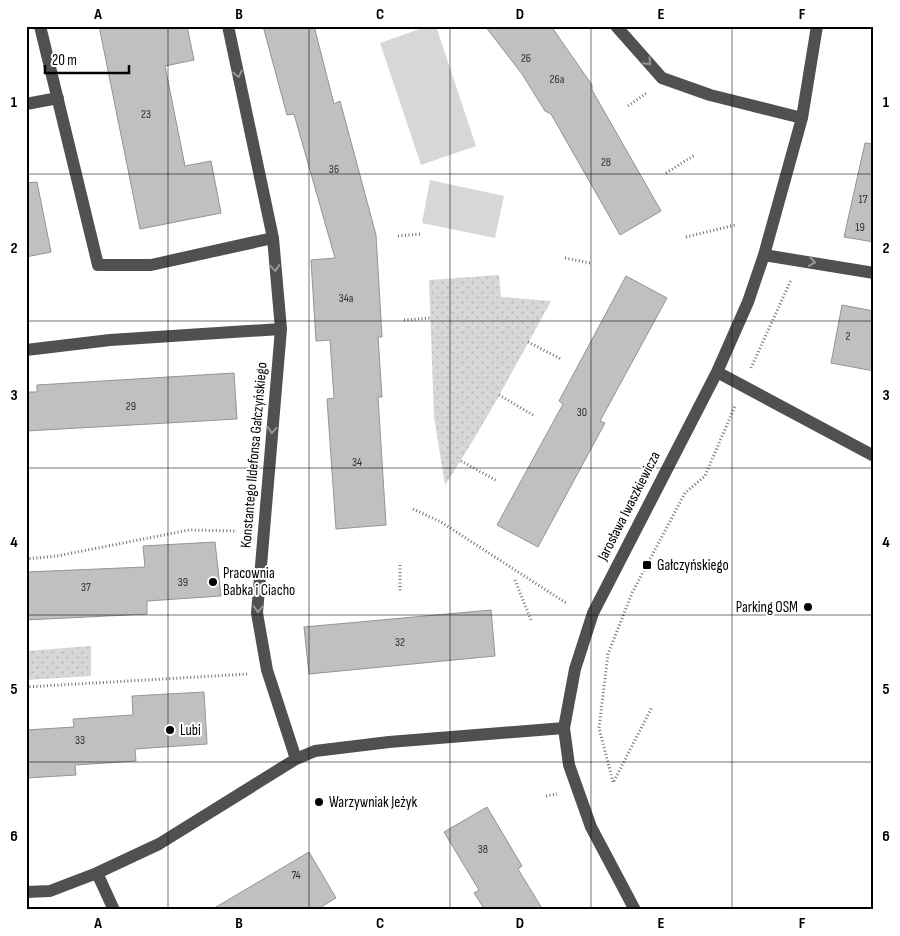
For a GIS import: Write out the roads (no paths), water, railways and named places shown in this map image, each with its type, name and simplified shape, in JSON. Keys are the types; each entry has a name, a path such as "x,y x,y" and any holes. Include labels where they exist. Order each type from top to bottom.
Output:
{"street":[{"path":"40,26 98,265 151,264 273,238"},
{"name":"Konstantego Ildefonsa Gałczyńskiego","path":"228,26 273,238 281,329 257,613 267,670 296,759"},
{"path":"616,26 662,78 710,95 802,118"},
{"name":"Jarosława Iwaszkiewicza","path":"634,910 591,827 568,765 564,728 575,669 593,613 717,372 748,302 764,255 802,118 817,26"},
{"path":"26,104 58,98"},
{"path":"764,255 874,272"},
{"path":"26,350 110,340 281,329"},
{"path":"717,372 874,456"},
{"path":"26,892 50,891 97,873 159,844 296,759 316,752 389,742 564,728"},
{"path":"97,873 114,910"}],"place":[{"name":"Gałczyńskiego","path":"647,565"},
{"name":"Pracownia Babka i Ciacho","path":"213,582"},
{"name":"Parking OSM","path":"808,607"},
{"name":"Lubi","path":"170,730"},
{"name":"Warzywniak Jeżyk","path":"319,802"}]}
